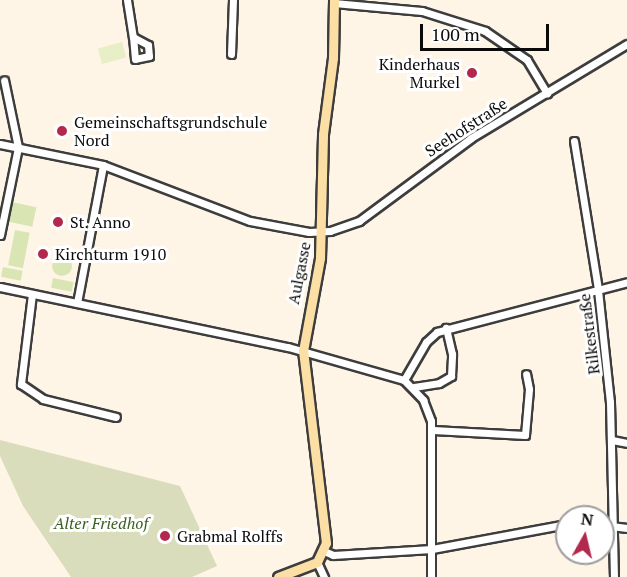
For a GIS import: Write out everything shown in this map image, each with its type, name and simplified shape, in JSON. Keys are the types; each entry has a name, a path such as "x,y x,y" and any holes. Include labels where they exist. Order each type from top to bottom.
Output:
{"main road":[{"name":"Aulgasse","path":"324,551 322,503 303,351 322,232 323,134 334,1"},
{"path":"278,577 317,562 324,551"}],"street":[{"path":"127,0 133,37"},
{"path":"231,54 233,0"},
{"path":"334,1 422,11 485,31 527,60 548,93"},
{"name":"Seehofstraße","path":"322,232 359,221 463,144 627,44"},
{"path":"0,235 18,147 4,80"},
{"name":"Rilkestraße","path":"574,141 598,290 612,440 612,505"},
{"path":"0,144 104,165 250,222 322,232"},
{"path":"77,303 104,165"},
{"path":"404,380 426,342 446,328 627,282"},
{"path":"0,287 303,351 404,380 414,387 428,409 433,430 431,577"},
{"path":"32,294 21,384 44,399 116,417"},
{"path":"414,387 439,383 451,376 452,354 446,328"},
{"path":"433,430 525,435 529,389 526,374"},
{"path":"612,440 627,443"},
{"path":"324,551 333,555 432,549 555,526"},
{"path":"317,562 324,577"}],"green space":[{"path":"122,42 126,57 102,64 98,48"},
{"path":"12,202 36,207 32,227 8,222"},
{"path":"15,230 30,233 23,268 8,265"},
{"path":"62,256 69,259 72,266 69,273 62,276 55,273 52,266 55,259"},
{"path":"3,267 23,271 21,281 1,277"},
{"path":"53,278 74,282 72,292 51,288"},
{"name":"Alter Friedhof","path":"0,440 180,486 217,566 192,577 71,577 23,506 0,456"}],"place":[{"name":"Kinderhaus Murkel","path":"472,73"},
{"name":"Gemeinschaftsgrundschule Nord","path":"62,131"},
{"name":"St. Anno","path":"58,222"},
{"name":"Kirchturm 1910","path":"43,254"},
{"name":"Grabmal Rolffs","path":"165,536"}]}
